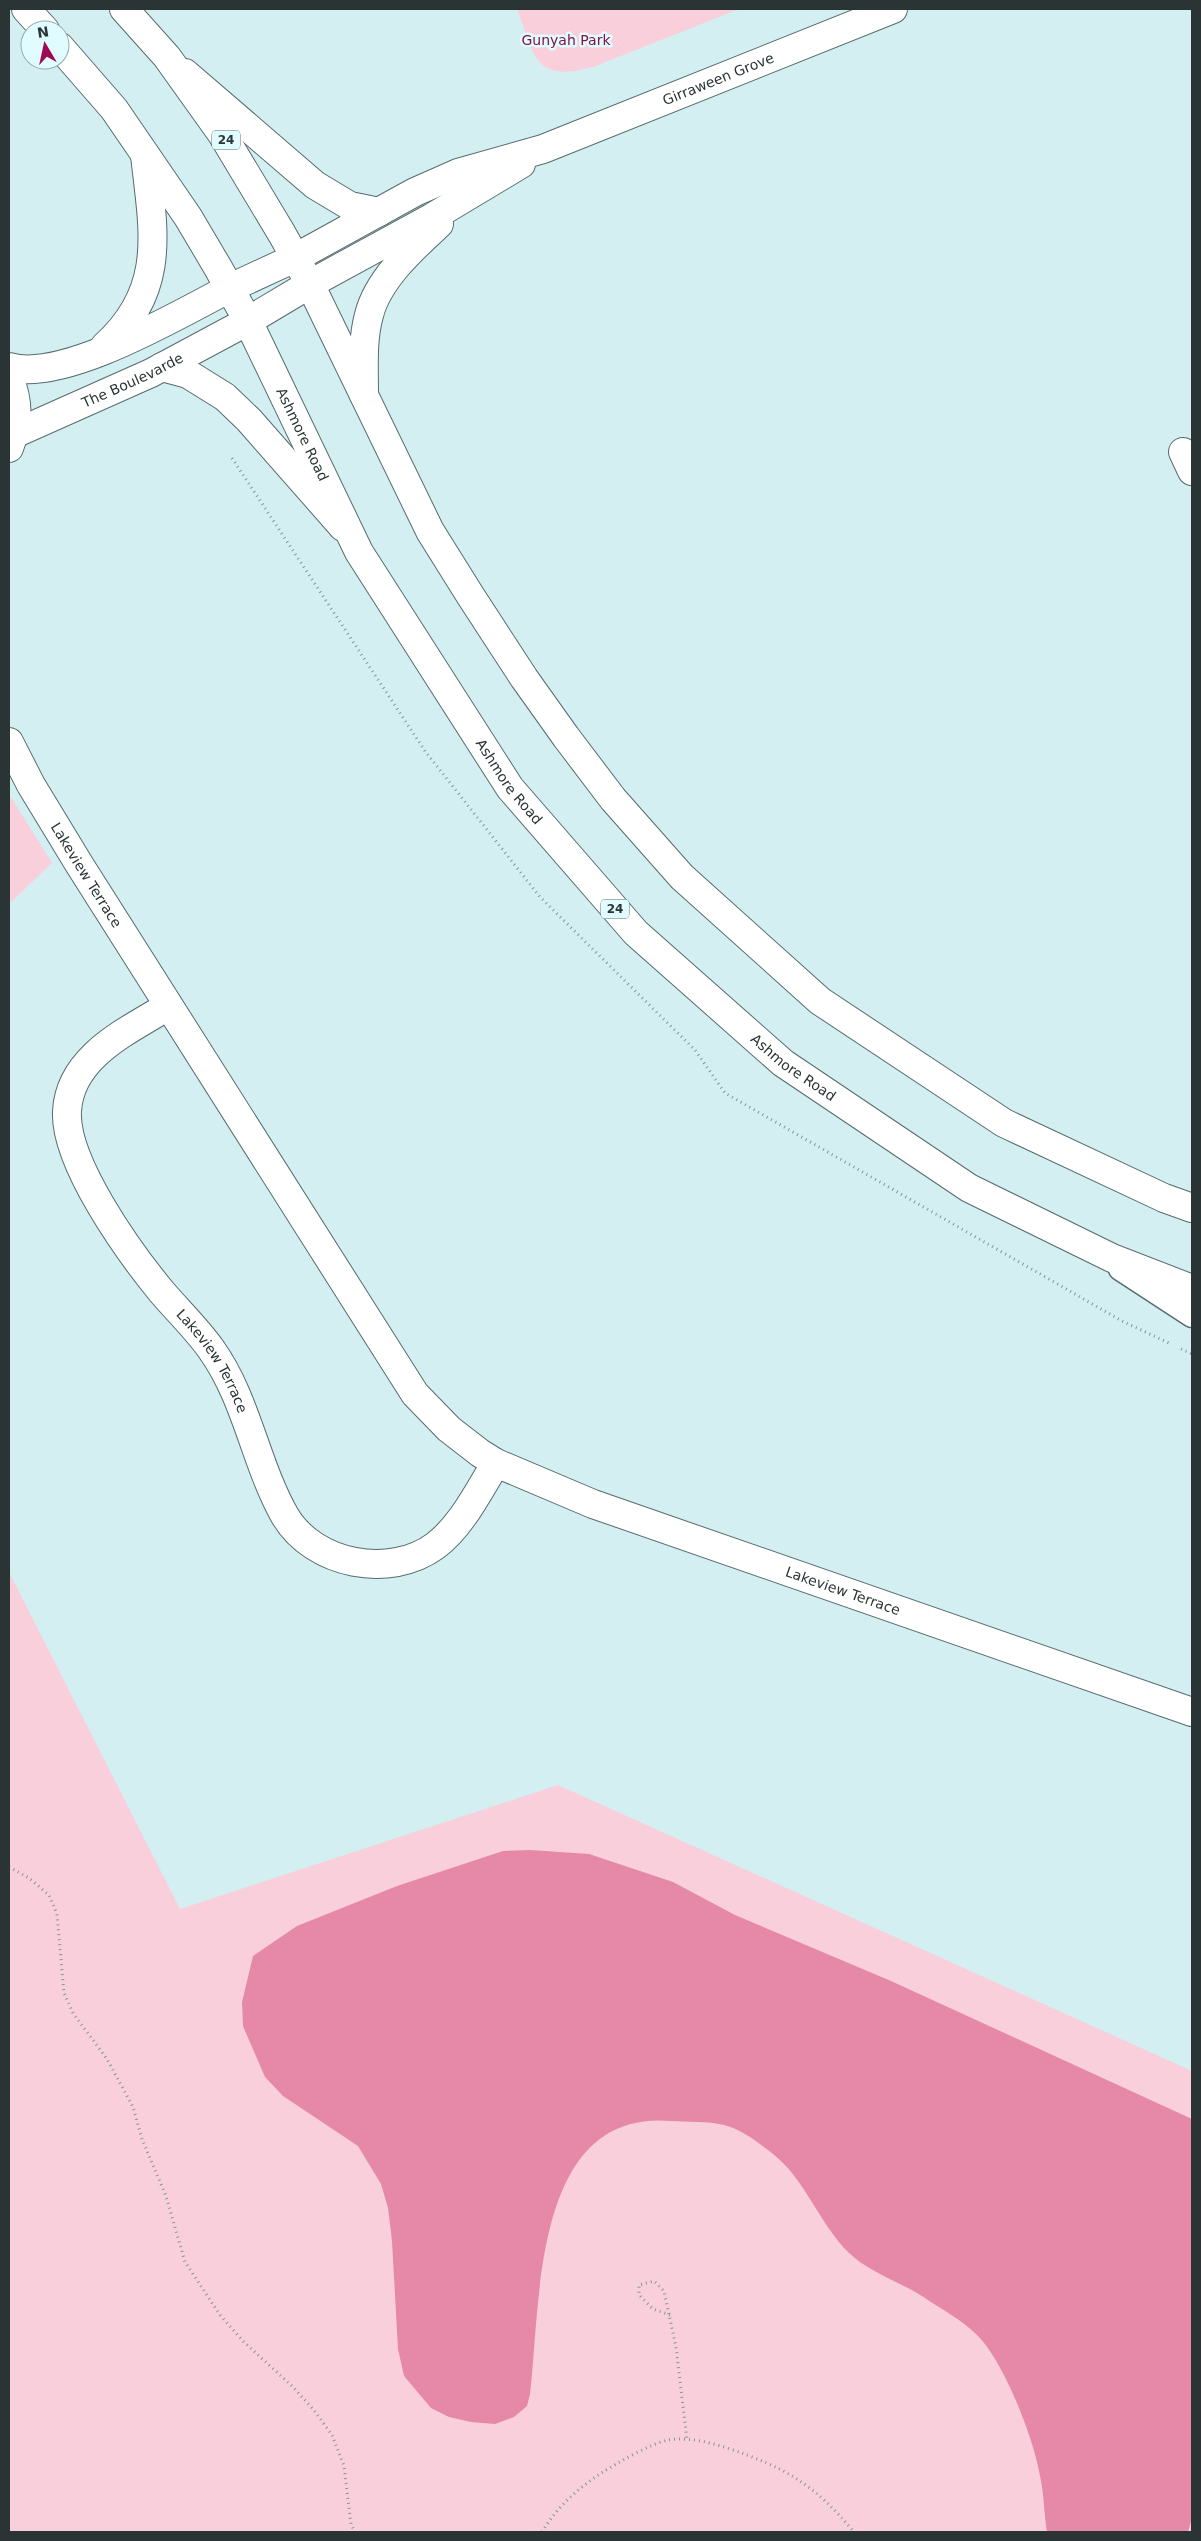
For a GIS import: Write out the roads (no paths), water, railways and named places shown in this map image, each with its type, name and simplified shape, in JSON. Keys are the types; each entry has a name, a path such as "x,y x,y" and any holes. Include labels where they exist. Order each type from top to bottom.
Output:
{"street":[{"path":"26,9 36,20"},
{"name":"24","path":"124,9 167,57 222,134 295,258 310,284 430,532 524,678 613,799 682,877 820,1001 1004,1123 1164,1198 1192,1208"},
{"name":"Girraween Grove","path":"230,288 295,258 415,192 458,173 543,150 893,9"},
{"path":"167,57 308,180 350,206 379,212"},
{"name":"Ashmore Road","path":"70,58 114,109 188,217 248,321 359,552 510,788 636,933 783,1063 969,1188 1146,1273 1192,1289"},
{"name":"Girraween Grove","path":"310,284 478,190 543,150"},
{"path":"98,352 121,329 134,310 151,271 153,226 145,155"},
{"path":"364,395 366,328 376,296 400,264 427,235 478,190"},
{"name":"The Boulevarde","path":"11,441 162,367 248,321 310,284"},
{"path":"9,367 27,370 51,367 98,352 230,288"},
{"path":"162,367 188,374 225,397 249,420 352,538"},
{"path":"9,377 17,405 11,441"},
{"name":"Lakeview Terrace","path":"9,742 31,785 168,1006 293,1198 402,1375 431,1412 449,1429 496,1463 593,1504 1192,1712"},
{"name":"Lakeview Terrace","path":"168,1006 98,1051 82,1069 68,1102 67,1117 70,1138 83,1171 126,1244 161,1290 211,1349 228,1378 287,1519 307,1540 338,1557 364,1564 404,1560 426,1551 443,1539 459,1519 496,1463"}],"lane":[{"path":"1079,1242 1192,1316"}],"park label":[{"name":"Gunyah Park","path":"566,40"}]}
